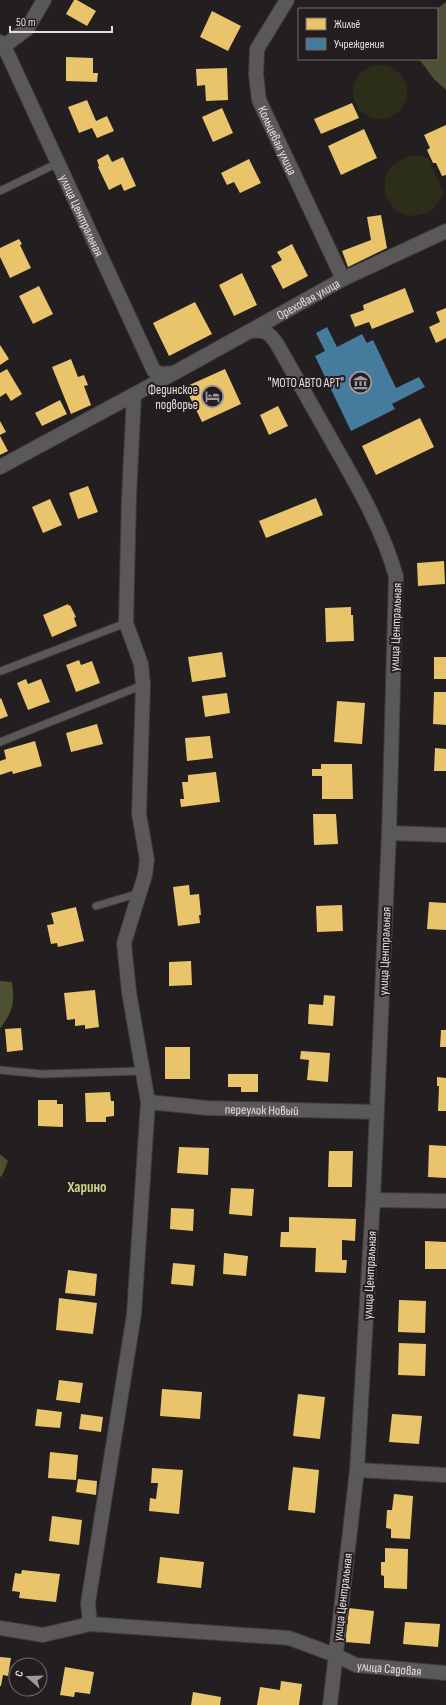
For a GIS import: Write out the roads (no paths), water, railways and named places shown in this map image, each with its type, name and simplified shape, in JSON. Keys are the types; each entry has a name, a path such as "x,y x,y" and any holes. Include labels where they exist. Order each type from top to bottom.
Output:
{"street":[{"path":"2,44 27,29 44,0"},
{"name":"Кольцевая улица","path":"287,0 257,49 256,74 259,100 343,279"},
{"name":"улица Центральная","path":"2,44 154,371 162,374 174,373"},
{"name":"Ореховая улица","path":"174,373 343,279 446,231"},
{"name":"улица Центральная","path":"250,331 263,330 272,336 277,344 376,522 388,549 396,576 389,833 373,1200 357,1470 330,1705"},
{"path":"0,467 174,373"},
{"path":"90,1624 88,1604 134,1314 148,1102 129,992 124,943 145,875 147,860 139,814 143,685 140,664 126,623 129,497 134,395"},
{"path":"389,833 446,835"},
{"name":"переулок Новый","path":"148,1102 207,1108 377,1112"},
{"path":"373,1200 446,1201"},
{"path":"357,1470 446,1475"},
{"name":"улица Садовая","path":"0,1628 43,1635 90,1624 289,1638 335,1655 356,1665 446,1673"}],"lane":[{"path":"0,191 58,163"},
{"path":"1,671 126,623"},
{"path":"0,742 143,685"},
{"path":"96,906 140,893"},
{"path":"0,1070 42,1074 142,1071"}],"place":[{"name":"\"МОТО АВТО АРТ\"","path":"360,382"},
{"name":"Фединское подворье","path":"213,396"}],"district":[{"name":"Харино","path":"87,1187"}]}
